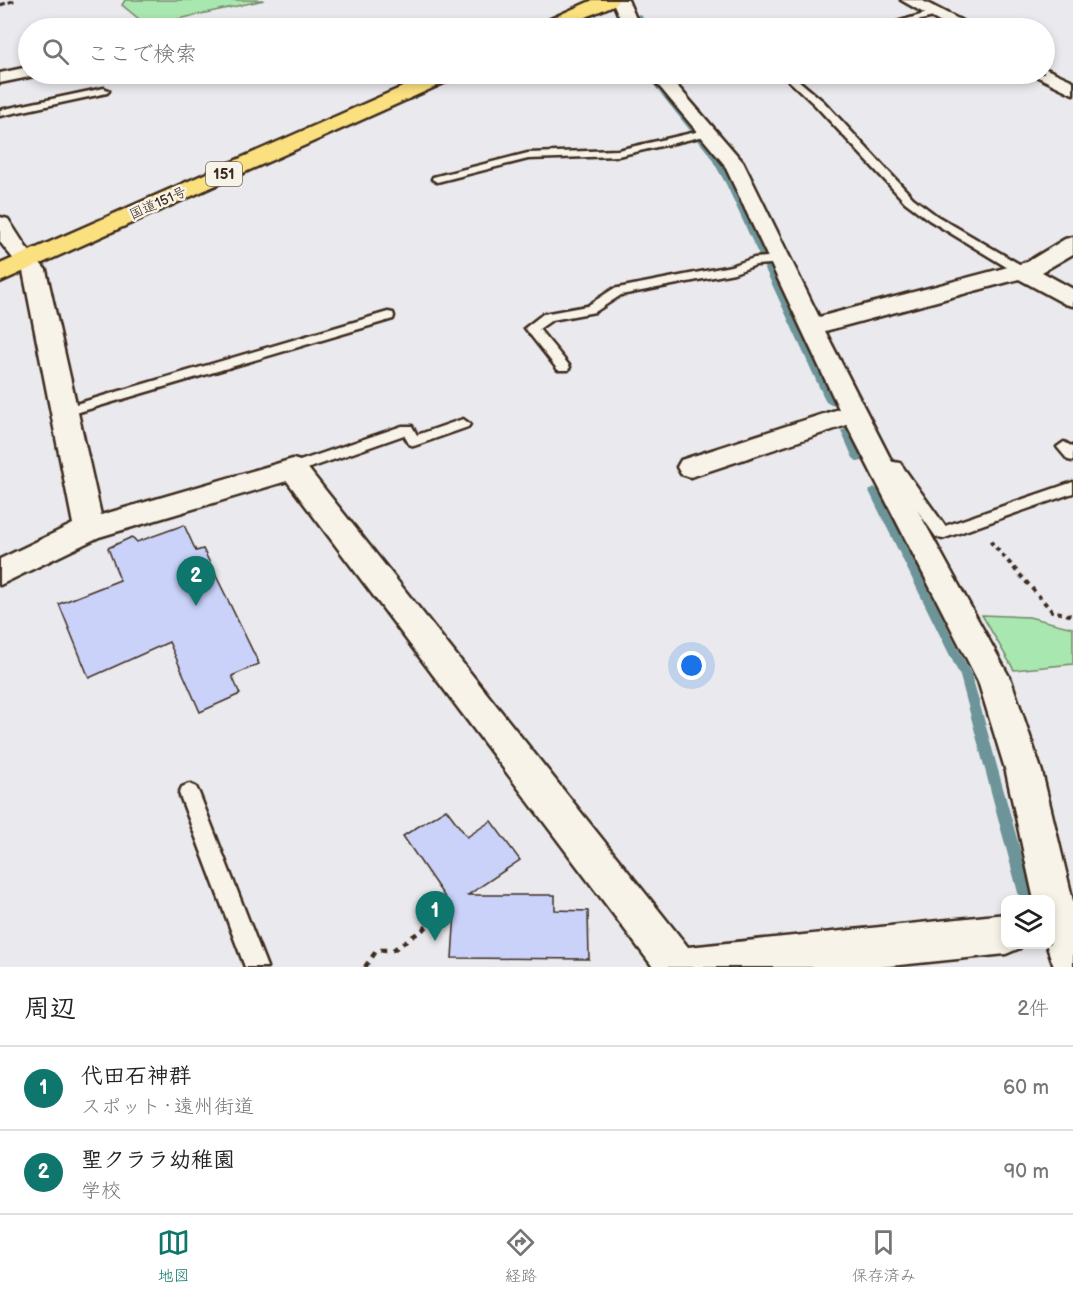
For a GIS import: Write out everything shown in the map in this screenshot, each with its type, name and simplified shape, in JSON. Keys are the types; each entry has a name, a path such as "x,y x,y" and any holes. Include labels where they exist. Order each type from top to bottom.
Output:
{"highway":[{"path":"568,18 609,0"},
{"name":"国道151号","path":"0,274 426,84"}],"street":[{"path":"620,0 628,18"},
{"path":"921,4 945,18"},
{"path":"0,78 18,74"},
{"path":"1055,79 1073,88"},
{"path":"667,84 701,134 733,162 775,261 994,680 1024,771 1064,938"},
{"path":"0,224 17,251 34,270 88,529"},
{"path":"811,327 1035,267 1073,244"},
{"path":"1022,271 1073,299"},
{"path":"692,467 856,413"},
{"path":"0,573 88,529 293,469 688,967 1001,934"}],"lane":[{"path":"898,18 921,4"},
{"path":"797,84 820,104 909,200 933,218 1022,271"},
{"path":"0,113 104,91"},
{"path":"437,179 528,156 618,153 701,134"},
{"path":"563,368 531,328 548,317 591,309 617,292 734,269 754,262 775,261"},
{"path":"64,412 388,316"},
{"path":"293,469 407,429 414,441 463,424"},
{"path":"881,465 895,467 942,533 1073,487"},
{"path":"189,793 256,967"}],"path":[{"path":"973,522 1052,611 1073,616"},
{"path":"365,967 377,950 393,950 447,913"}],"green space":[{"path":"125,0 264,0 183,18 138,18 122,5"},
{"path":"982,615 1029,617 1073,628 1073,664 1014,670"}],"building":[{"path":"184,525 196,551 203,549 259,664 232,676 240,694 200,712 169,642 89,678 59,604 120,580 108,548 132,537 137,542"},
{"path":"446,809 467,837 491,821 520,860 468,895 555,895 555,910 588,911 589,959 452,958 455,912 403,836"}],"waterway":[{"path":"656,84 712,153 730,184 831,402"},
{"path":"846,431 858,458"},
{"path":"874,491 966,676 1026,895"}],"railway":[{"path":"0,5 16,0"}],"place":[{"name":"聖クララ幼稚園","path":"196,606"},
{"name":"代田石神群","path":"435,941"}]}
